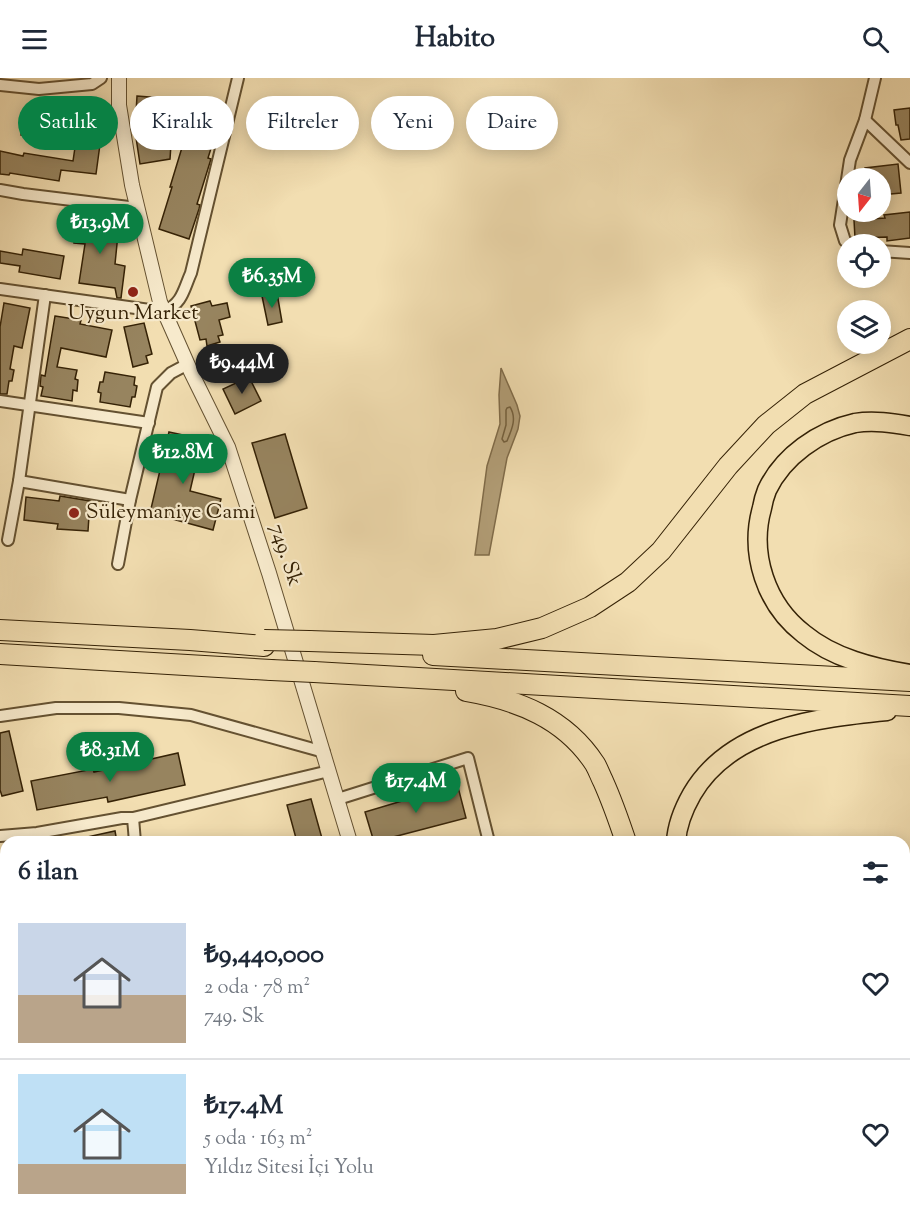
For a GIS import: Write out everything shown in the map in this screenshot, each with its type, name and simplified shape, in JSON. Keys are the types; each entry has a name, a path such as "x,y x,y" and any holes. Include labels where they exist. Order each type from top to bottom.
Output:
{"highway":[{"path":"0,630 264,643 434,645 497,639 542,628 590,607 628,582 661,551 728,466 766,425 805,394 910,339"},
{"path":"910,426 884,422 856,423 830,431 803,447 781,467 767,491 758,519 757,551 763,578 778,608 803,634 830,652 865,664 910,674"},
{"path":"309,644 910,681"},
{"path":"0,654 910,706"},
{"path":"320,673 443,687 488,695 525,706 555,722 577,742 596,765 612,800 624,836"},
{"path":"678,836 685,807 699,782 720,760 748,742 783,727 837,716 910,710"}],"street":[{"path":"0,86 39,89 93,84 101,78"},
{"name":"749. Sk","path":"119,78 119,105 132,185 160,302 228,447 269,573 348,836"},
{"path":"0,289 164,312 175,306 191,273 238,78"},
{"path":"843,234 840,225 850,160 865,120 874,78"},
{"path":"865,120 910,163"},
{"path":"0,190 137,208"},
{"path":"891,252 910,253"},
{"path":"8,540 19,481 45,296"},
{"path":"118,564 130,500 157,387 171,373 188,364"},
{"path":"0,400 149,423"},
{"path":"19,481 130,500"},
{"path":"0,716 56,708 119,708 155,711 191,716 324,752"},
{"path":"338,799 468,758 488,836"},
{"path":"43,836 329,771"},
{"path":"127,818 133,836"}],"water":[{"path":"501,368 520,416 518,429 507,458 489,555 475,555 487,466 500,424"}],"building":[{"path":"910,108 910,139 901,140 894,110"},
{"path":"75,150 99,150 96,174 61,170 59,181 10,173 9,175 0,174 0,151 23,156 24,153 73,161"},
{"path":"138,150 171,150 170,159 140,164"},
{"path":"181,150 210,150 208,158 211,159 197,204 200,205 189,239 159,229 172,187 170,187"},
{"path":"898,164 901,193 891,194 891,168 865,168"},
{"path":"910,212 910,238 891,240 891,234 855,234 854,222 891,222 891,214"},
{"path":"76,219 119,224 115,264 125,266 121,298 117,298 115,288 79,283 85,244 74,243"},
{"path":"23,249 64,256 60,279 19,272 20,266 0,263 0,251 22,255"},
{"path":"277,293 282,322 268,325 262,296"},
{"path":"210,301 212,306 227,303 230,317 219,320 223,335 218,336 220,342 207,346 206,339 200,340 191,306"},
{"path":"4,303 30,308 22,348 14,346 10,369 14,370 12,381 9,381 7,394 0,394 0,327"},
{"path":"55,316 81,320 80,324 112,330 106,357 61,348 57,367 77,370 75,379 78,380 77,391 73,390 72,401 41,396 43,387 40,386 41,375 45,376"},
{"path":"144,323 152,354 146,356 148,363 133,367 124,327"},
{"path":"105,372 135,377 134,385 137,386 130,407 100,402 101,393 98,392"},
{"path":"249,377 261,401 235,414 223,389"},
{"path":"169,432 202,439 190,491 221,499 213,530 150,513"},
{"path":"285,434 307,508 275,518 252,443"},
{"path":"60,496 90,501 88,531 57,529 58,524 24,520 26,497 59,501"},
{"path":"9,731 23,791 2,796 0,790 0,733"},
{"path":"178,753 185,785 108,802 107,797 37,810 31,781 93,769 94,772"},
{"path":"458,787 466,818 397,836 372,836 365,812"},
{"path":"311,799 321,836 295,836 287,805"},
{"path":"115,831 116,836 92,836"}],"place":[{"name":"Uygun Market","path":"133,292"},
{"name":"Süleymaniye Cami","path":"74,513"}]}
